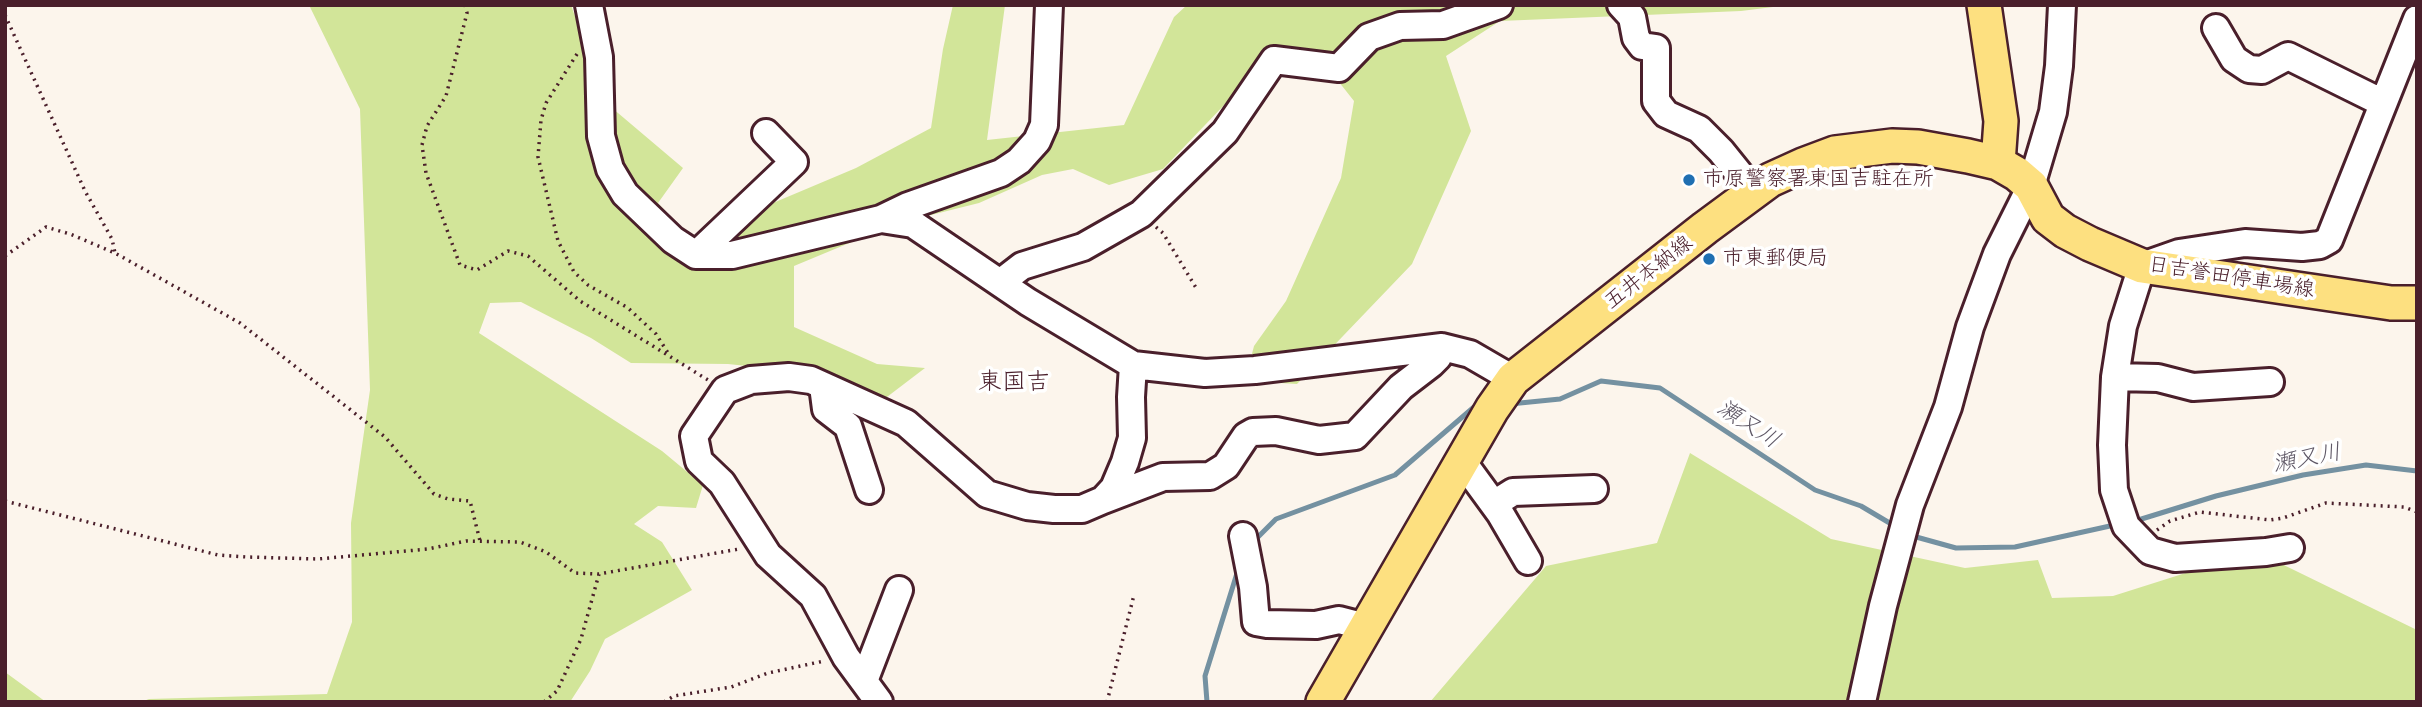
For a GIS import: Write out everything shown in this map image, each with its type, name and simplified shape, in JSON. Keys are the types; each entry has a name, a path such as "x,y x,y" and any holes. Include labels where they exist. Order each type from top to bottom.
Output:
{"main road":[{"path":"1984,5 2001,121 1998,163"},
{"name":"五井本納線","path":"1323,702 1503,391 1513,379 1770,180 1803,165 1835,153 1892,146 1918,147 1998,163"},
{"name":"日吉誉田停車場線","path":"1998,163 2031,186 2048,218 2090,244 2142,266 2391,303 2417,303"}],"street":[{"path":"589,5 599,57 601,136 610,169 625,194 673,240 696,255 732,255 881,219 908,206 1001,173 1019,161 1037,141 1044,125 1049,5"},
{"path":"1000,283 1022,266 1083,247 1141,214 1225,132 1274,60 1339,68 1368,37 1400,26 1443,25 1499,5"},
{"path":"1621,5 1632,17 1636,38 1642,46 1657,48 1656,102 1666,114 1699,129 1721,151 1754,192"},
{"path":"1862,702 1883,606 1910,505 1948,407 1970,327 1993,267 2031,186 2053,111 2059,66 2062,5"},
{"path":"2290,548 2175,558 2150,551 2126,526 2114,490 2112,445 2115,377 2123,326 2142,266 2179,253 2245,243 2302,247 2320,245 2329,240 2417,19"},
{"path":"2217,28 2234,59 2249,69 2262,70 2288,56 2383,103"},
{"path":"696,255 793,162 766,133"},
{"path":"881,219 913,224 1000,283 1133,365 1205,373 1255,370 1443,347 1470,355 1513,379"},
{"path":"871,691 846,657 813,596 768,555 722,483 699,461 694,436 725,390 751,380 789,377 811,380 906,423 987,494 1027,506 1082,509 1163,477 1210,476 1226,466 1246,436 1253,432 1276,431 1319,440 1355,436 1401,387 1438,357 1443,347"},
{"path":"1103,500 1114,488 1132,438 1130,397 1133,365"},
{"path":"2115,377 2158,378 2193,387 2270,382"},
{"path":"823,386 826,409 848,426 869,490"},
{"path":"1462,461 1494,504 1528,561"},
{"path":"1494,504 1513,492 1594,489"},
{"path":"1243,536 1253,587 1255,622 1316,625 1339,620 1366,627"},
{"path":"871,691 900,590"}],"path":[{"path":"465,5 467,13 446,96 427,126 422,145 426,173 460,265 477,270 508,251 528,256 580,301 725,390"},
{"path":"5,15 85,191 112,239 115,253"},
{"path":"580,49 546,103 541,120 538,157 558,241 574,271 588,285 628,308 656,334 670,356"},
{"path":"1141,214 1163,233 1198,291"},
{"path":"5,256 46,228 70,234 115,253 240,323 385,437 434,494 447,499 470,501 480,541"},
{"path":"5,501 218,555 318,559 428,549 466,541 520,542 546,552 575,573 599,574 762,545"},
{"path":"2141,541 2170,521 2200,512 2270,520 2326,503 2404,507 2417,512"},
{"path":"544,702 557,691 581,639 599,574"},
{"path":"1107,702 1134,595"},
{"path":"664,702 674,696 731,687 768,673 846,657"}],"green space":[{"path":"309,5 571,5 605,102 683,168 658,203 690,238 856,168 931,128 953,5 1005,5 987,140 1124,125 1174,17 1187,5 1789,5 1741,11 1500,21 1446,56 1471,131 1412,264 1297,384 1245,381 1254,346 1286,301 1341,178 1354,101 1331,72 1285,73 1227,102 1163,169 1109,185 1073,169 1042,175 979,203 895,224 794,266 794,327 877,364 925,368 862,416 813,373 728,364 631,363 591,338 521,302 490,303 479,333 662,451 703,485 696,508 658,506 634,524 662,542 692,590 605,639 590,671 570,702 141,702 149,699 327,694 352,622 351,523 370,390 360,109"},
{"path":"1690,453 1831,539 1965,568 2038,560 2052,598 2113,596 2255,551 2417,630 2417,702 1430,702 1546,566 1657,543"},
{"path":"5,672 46,702 5,702"}],"waterway":[{"name":"瀬又川","path":"1510,404 1560,399 1601,381 1660,388 1815,490 1861,506 1898,528"},
{"name":"瀬又川","path":"1252,543 1276,519 1395,475 1474,407 1479,407"},
{"name":"瀬又川","path":"2135,521 2216,496 2303,475 2366,465 2417,471"},
{"name":"瀬又川","path":"1909,535 1956,548 2015,547 2119,524"},
{"name":"瀬又川","path":"1207,702 1205,676 1238,570"}],"place":[{"name":"市原警察署東国吉駐在所","path":"1689,180"},
{"name":"市東郵便局","path":"1709,259"}],"district":[{"name":"東国吉","path":"1014,383"}]}
